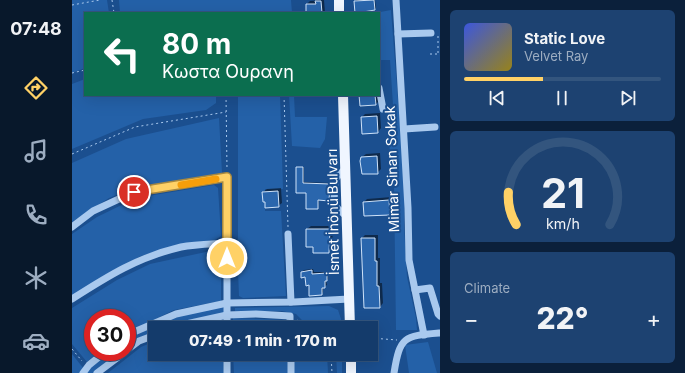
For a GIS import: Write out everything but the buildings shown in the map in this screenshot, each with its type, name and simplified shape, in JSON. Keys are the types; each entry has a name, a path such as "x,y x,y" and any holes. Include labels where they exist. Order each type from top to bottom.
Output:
{"main road":[{"path":"339,0 339,12"},
{"name":"İsmet İnönü Bulvarı","path":"343,96 350,321"},
{"path":"351,361 351,373"}],"street":[{"name":"Mimar Sinan Sokak","path":"396,0 404,128 410,270 424,335"},
{"path":"398,34 434,33"},
{"path":"380,93 383,108"},
{"path":"404,128 435,127"},
{"path":"72,227 93,211 134,192 227,177 227,321"},
{"path":"288,234 292,302"},
{"path":"72,299 111,274 145,258 182,247 227,243"},
{"path":"415,290 430,288 437,302 438,314 440,316"},
{"path":"136,331 176,314 227,303 349,299"},
{"path":"202,321 227,316 256,314 290,316 290,321"},
{"path":"394,373 400,346 403,342 411,336 440,333"},
{"path":"136,343 148,338"},
{"path":"86,370 96,361"},
{"path":"97,373 113,361"},
{"path":"227,361 227,373"},
{"path":"291,361 292,373"}],"path":[{"path":"72,5 100,0"},
{"path":"112,0 114,12"},
{"path":"430,54 439,54 434,33"},
{"path":"72,73 84,70"},
{"path":"226,96 227,177"},
{"path":"284,96 288,234"},
{"path":"72,154 135,127 226,112"},
{"path":"290,316 298,321"},
{"path":"378,339 403,342"},
{"path":"72,349 86,370"},
{"path":"331,361 332,373"}],"shaded area":[{"path":"72,0 107,0 109,12 84,12 84,68 72,73"},
{"path":"119,0 291,0 292,12 120,12"},
{"path":"391,10 405,190 404,226 407,277 416,318 417,330 396,330 394,183 388,136 395,135 390,60 380,60 380,12"},
{"path":"84,79 84,96 216,96 216,103 206,110 143,119 72,149 72,84"},
{"path":"238,96 280,96 283,189 265,189 265,211 281,211 286,296 243,298 239,296"},
{"path":"289,96 294,96 295,117 327,117 325,139 320,148 292,146"},
{"path":"219,118 222,173 134,188 109,198 72,222 72,163 126,139"},
{"path":"214,185 218,188 221,236 215,240 182,244 141,256 110,272 72,296 72,234 97,217 136,198"},
{"path":"215,250 221,254 221,301 174,310 152,321 148,321 148,323 136,329 136,309 84,309 84,358 72,344 72,308 117,280 150,264"},
{"path":"227,303 227,315 201,321 161,321 176,314"},
{"path":"329,306 338,310 341,321 303,321 296,314 282,311 235,311 235,308"},
{"path":"233,318 286,321 233,321"},
{"path":"148,327 148,339 136,345 136,333"},
{"path":"428,342 437,373 409,373 405,345"},
{"path":"148,344 148,361 223,361 224,373 108,373 123,361 136,361 136,351"},
{"path":"72,354 84,369 80,373 72,373"},
{"path":"96,361 113,361 97,373 83,373"},
{"path":"233,361 288,361 289,373 234,373"},
{"path":"294,361 327,361 328,373 294,373"},
{"path":"336,361 342,361 342,373 337,373"}],"slow traffic":[{"path":"181,185 216,179"}],"route":[{"path":"134,192 227,177 227,258"}]}
